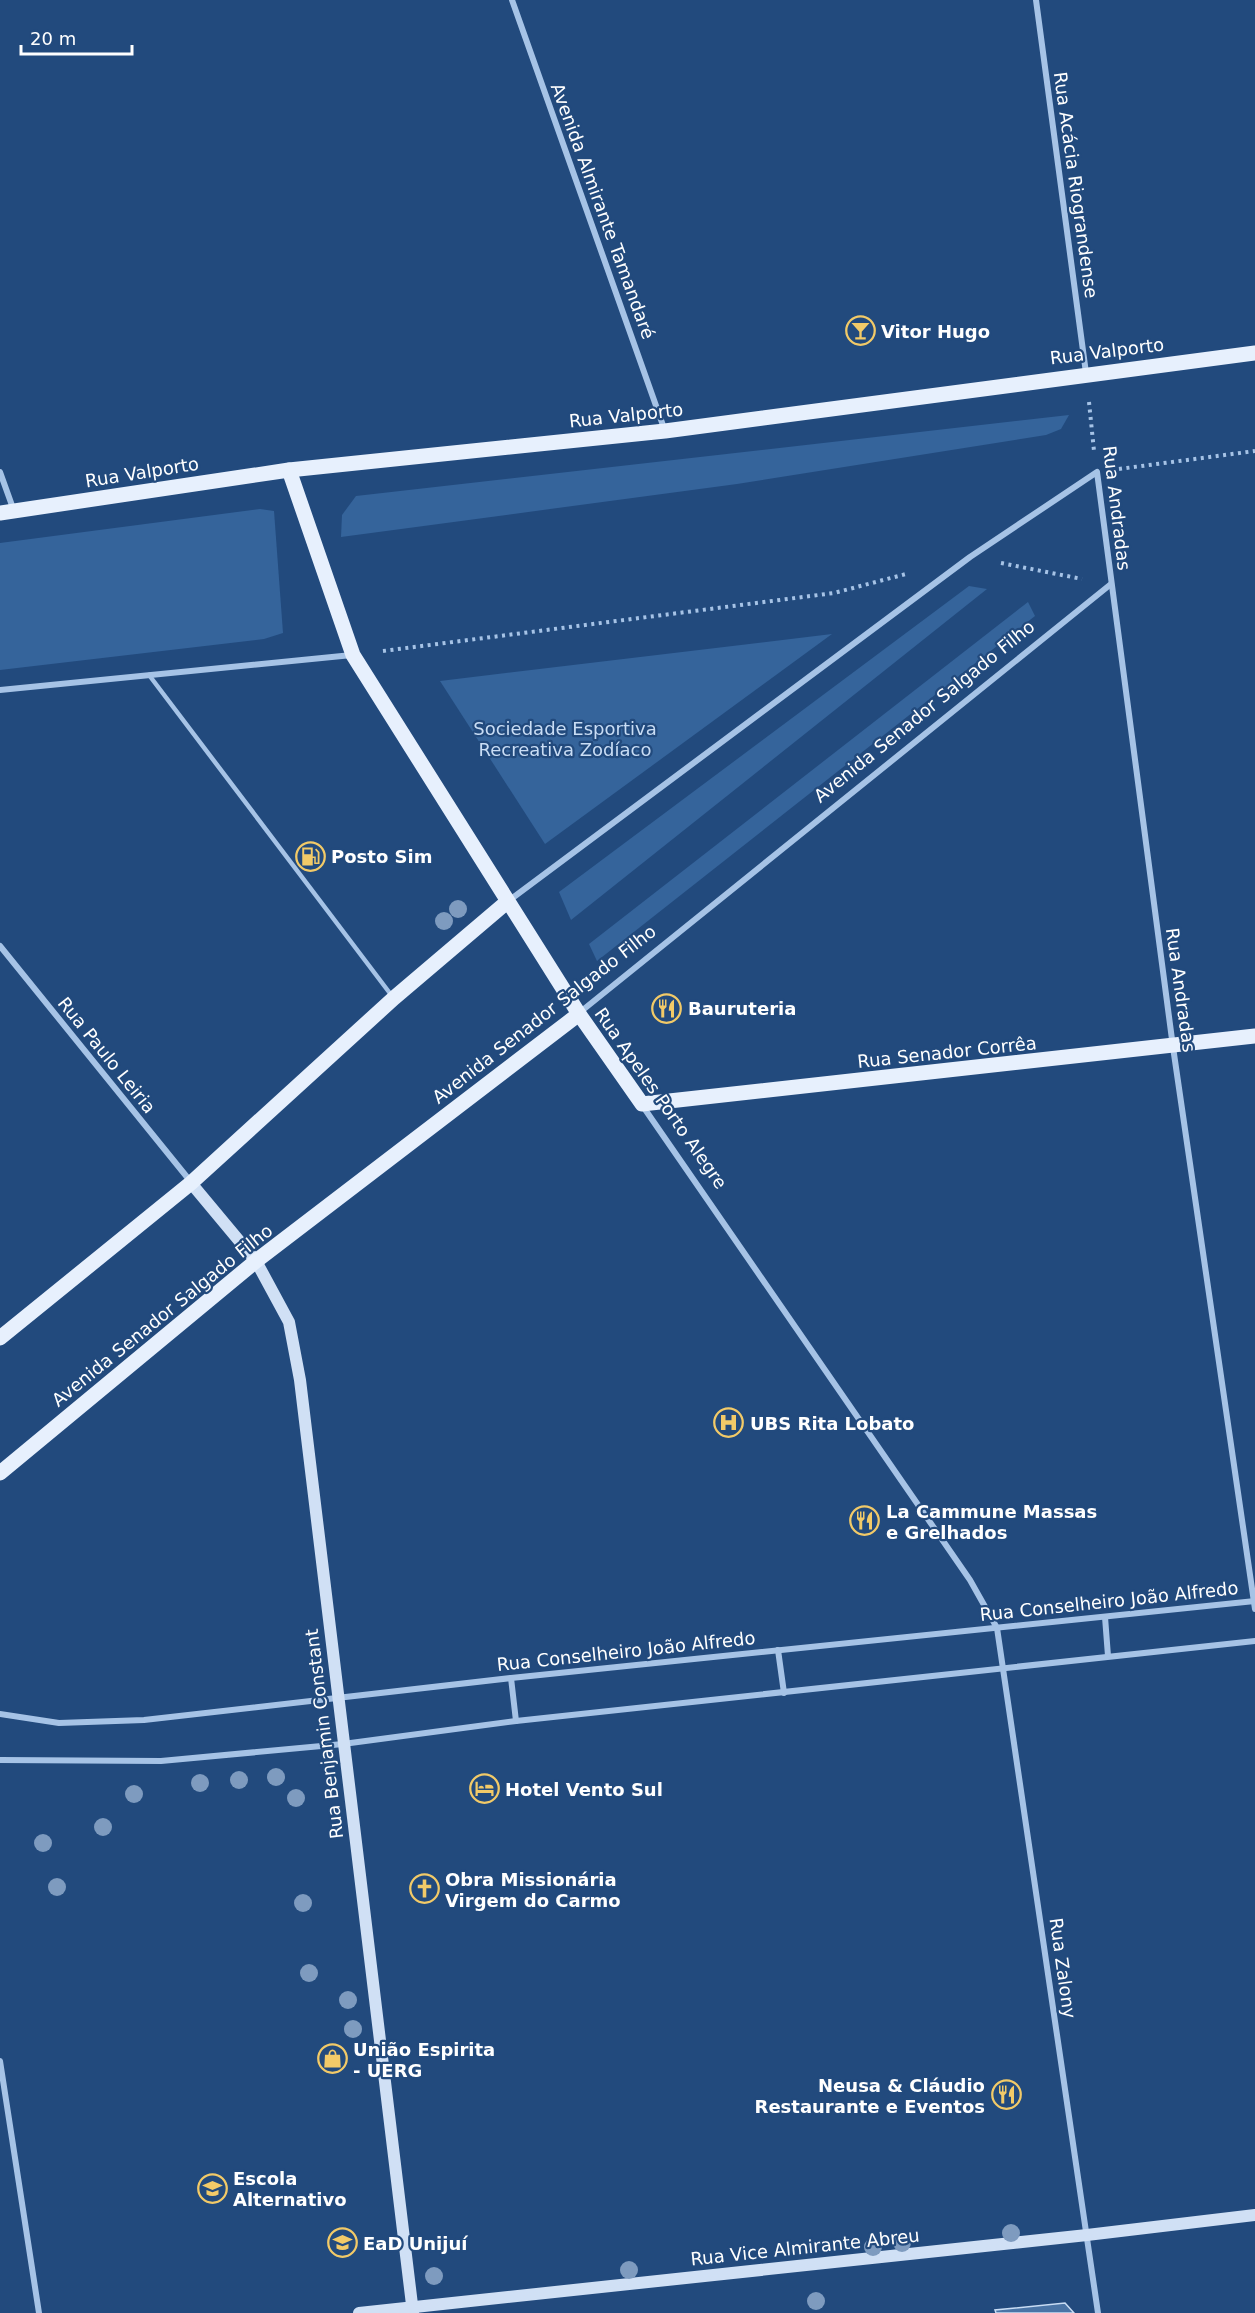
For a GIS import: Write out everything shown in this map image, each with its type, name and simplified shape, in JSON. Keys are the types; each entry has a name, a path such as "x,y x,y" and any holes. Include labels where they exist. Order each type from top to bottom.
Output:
{"main road":[{"name":"Rua Valporto","path":"7,512 289,470 665,431 1255,352"},
{"name":"Rua Apeles Porto Alegre","path":"289,470 353,655 579,1014 642,1104"},
{"path":"0,1338 191,1183 394,998 507,902"},
{"name":"Avenida Senador Salgado Filho","path":"0,1473 256,1261 579,1014"},
{"name":"Rua Senador Corrêa","path":"642,1104 1173,1047 1255,1036"}],"street":[{"name":"Avenida Almirante Tamandaré","path":"512,0 665,431"},
{"name":"Rua Acácia Riograndense","path":"1036,0 1086,373"},
{"path":"0,472 7,512"},
{"path":"507,902 970,557 1097,472"},
{"name":"Rua Andradas","path":"1097,472 1173,1047 1255,1609"},
{"name":"Avenida Senador Salgado Filho","path":"579,1014 1111,584"},
{"path":"0,690 353,655"},
{"name":"Rua Paulo Leiria","path":"0,946 191,1183"},
{"name":"Rua Apeles Porto Alegre","path":"642,1104 970,1580 997,1628"},
{"name":"Rua Benjamin Constant","path":"191,1183 256,1261 289,1322 300,1380 413,2310"},
{"name":"Rua Conselheiro João Alfredo","path":"0,1714 59,1723 144,1720 511,1678 1255,1601"},
{"path":"1105,1617 1108,1656"},
{"name":"Rua Zalony","path":"997,1628 1098,2313"},
{"path":"0,1760 161,1761 343,1744 516,1722 1255,1641"},
{"path":"778,1650 784,1693"},
{"path":"511,1678 516,1722"},
{"path":"0,2061 39,2313"},
{"name":"Rua Vice Almirante Abreu","path":"359,2313 413,2310 1087,2235 1255,2214"}],"lane":[{"path":"149,675 394,998"}],"path":[{"name":"Rua Andradas","path":"1086,373 1097,472"},
{"path":"1097,472 1255,451"},
{"path":"970,557 1111,584"},
{"path":"353,655 834,593 913,572"}],"green space":[{"path":"1069,415 1061,429 1046,435 737,484 341,537 342,515 356,496"},
{"path":"260,509 274,511 283,633 264,639 0,670 0,543"},
{"path":"969,586 987,589 571,920 559,892"},
{"path":"1028,602 1035,616 597,961 589,944"},
{"name":"Sociedade Esportiva Recreativa Zodíaco","path":"832,634 545,844 440,681"}],"building":[{"path":"1065,2303 1074,2313 996,2313 995,2310"}],"place":[{"name":"Vitor Hugo","path":"860,331"},
{"name":"Posto Sim","path":"310,856"},
{"name":"Bauruteria","path":"667,1008"},
{"name":"UBS Rita Lobato","path":"729,1423"},
{"name":"La Cammune Massas e Grelhados","path":"865,1521"},
{"name":"Hotel Vento Sul","path":"484,1789"},
{"name":"Obra Missionária Virgem do Carmo","path":"424,1889"},
{"name":"União Espirita - UERG","path":"332,2059"},
{"name":"Neusa & Cláudio Restaurante e Eventos","path":"1006,2095"},
{"name":"Escola Alternativo","path":"212,2188"},
{"name":"EaD Unijuí","path":"342,2243"}]}
